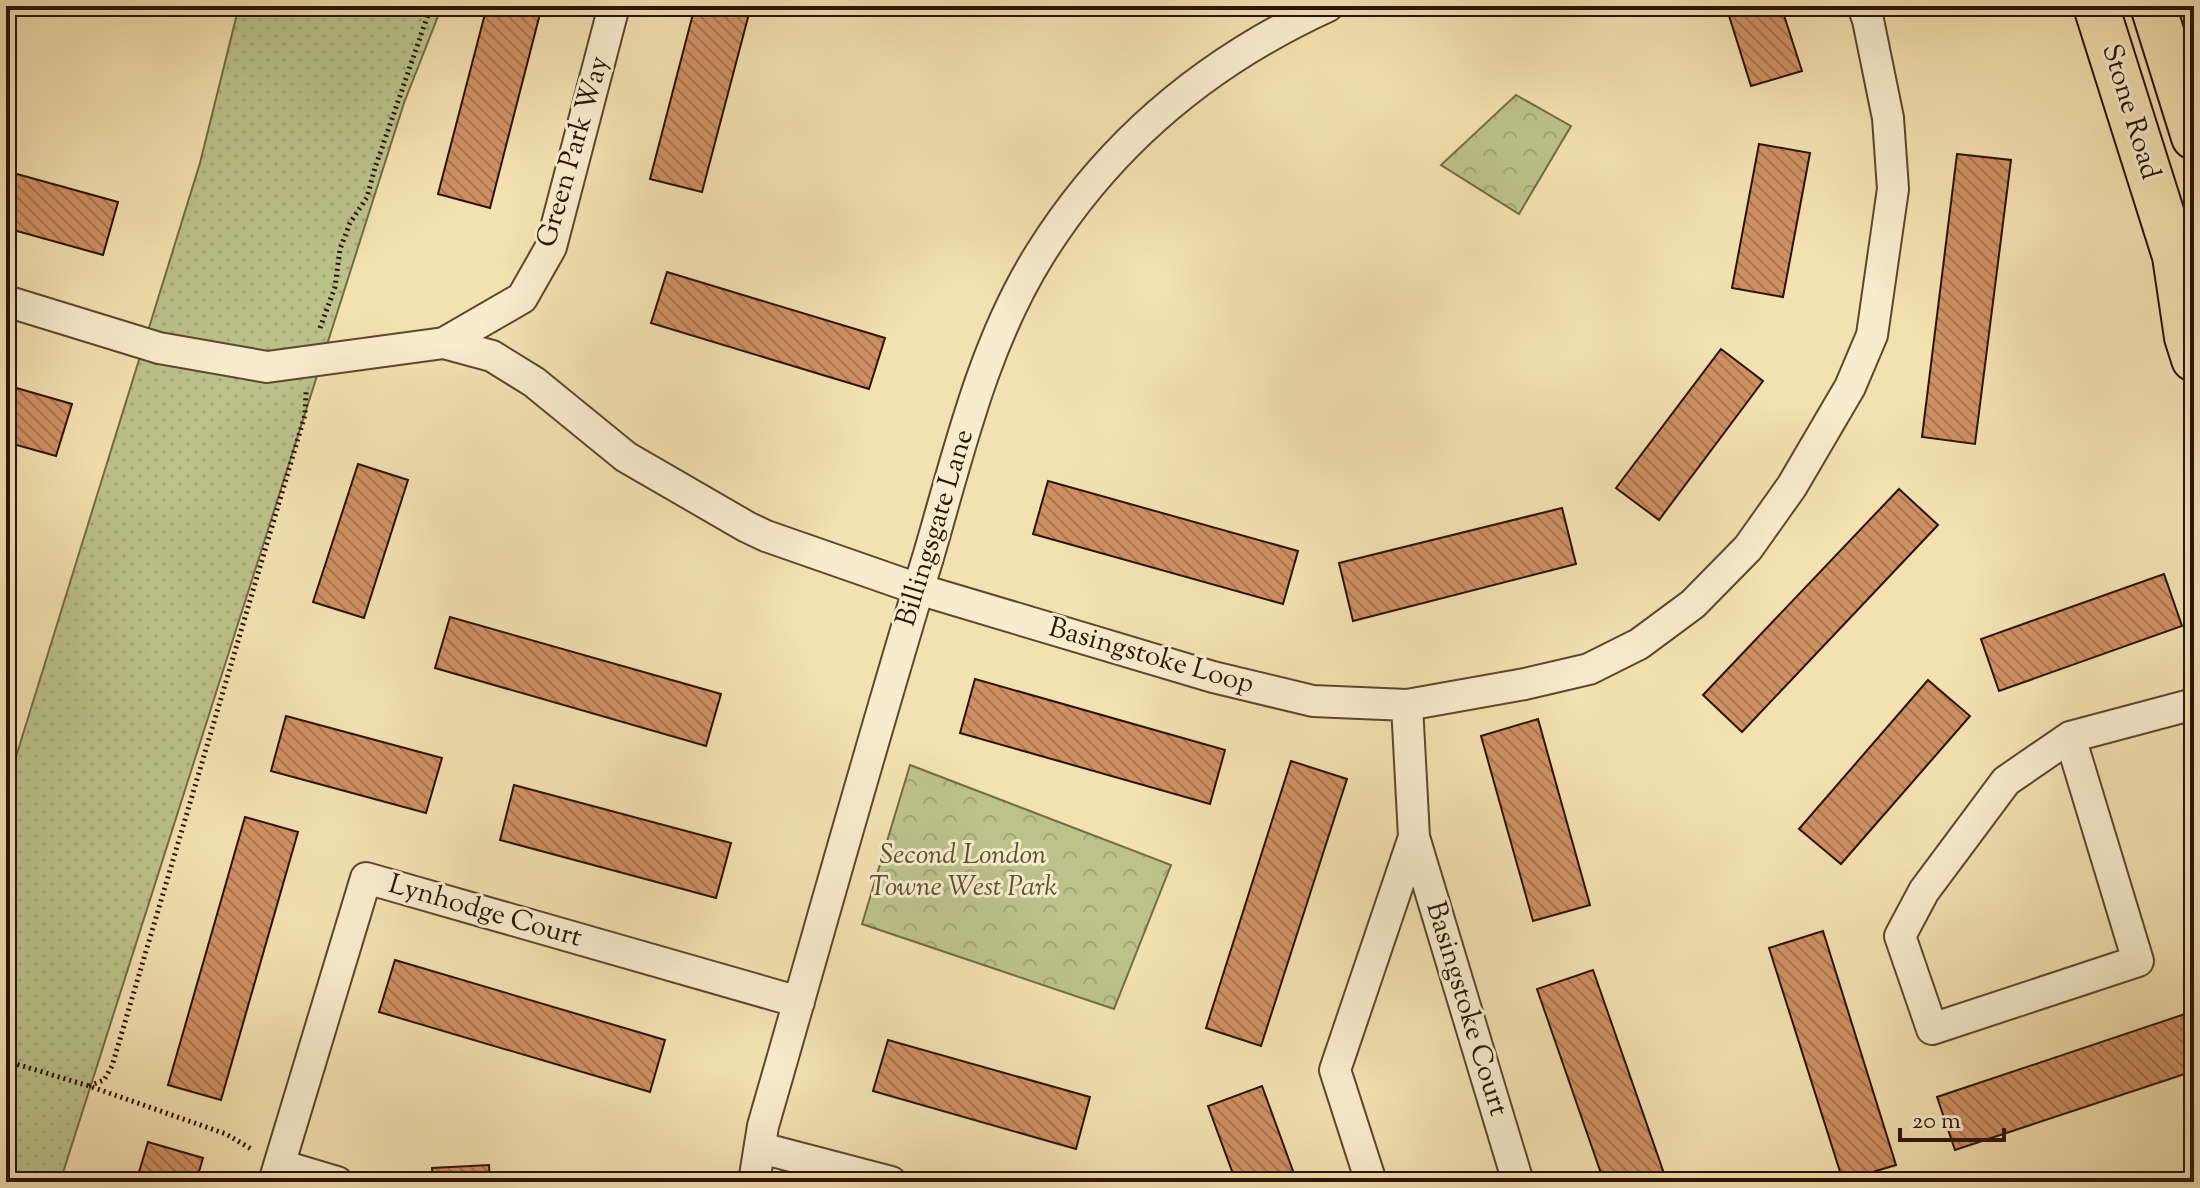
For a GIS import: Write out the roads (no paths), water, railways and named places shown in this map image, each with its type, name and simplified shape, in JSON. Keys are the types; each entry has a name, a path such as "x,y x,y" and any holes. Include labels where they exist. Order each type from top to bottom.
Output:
{"main road":[{"name":"Stone Road","path":"2096,6 2175,256 2187,337 2194,359"},
{"name":"Stone Road","path":"2153,6 2194,137"}],"street":[{"name":"Green Park Way","path":"444,343 522,298 551,247 614,6"},
{"name":"Billingsgate Lane","path":"754,1182 763,1126 918,589 988,358 1013,302 1040,254 1075,204 1148,123 1195,84 1250,45 1328,6"},
{"name":"Basingstoke Loop","path":"6,301 159,348 267,367 444,343 492,356 521,373 626,457 747,527 918,589 1227,681 1313,701 1407,705 1589,669 1639,644 1693,604 1748,548 1792,486 1850,387 1872,335 1893,189 1888,118 1863,6"},
{"path":"2070,737 2138,961 1932,1029 1900,936 1924,891 2006,781 2070,737 2194,704"},
{"name":"Basingstoke Court","path":"1407,705 1414,837 1518,1182"},
{"name":"Basingstoke Court","path":"1371,1182 1335,1070 1414,837"},
{"name":"Lynhodge Court","path":"277,1174 366,878 799,1002"},
{"path":"761,1148 891,1182"},
{"path":"277,1174 337,1182"}],"park label":[{"name":"Second London Towne West Park","path":"963,872"}]}
